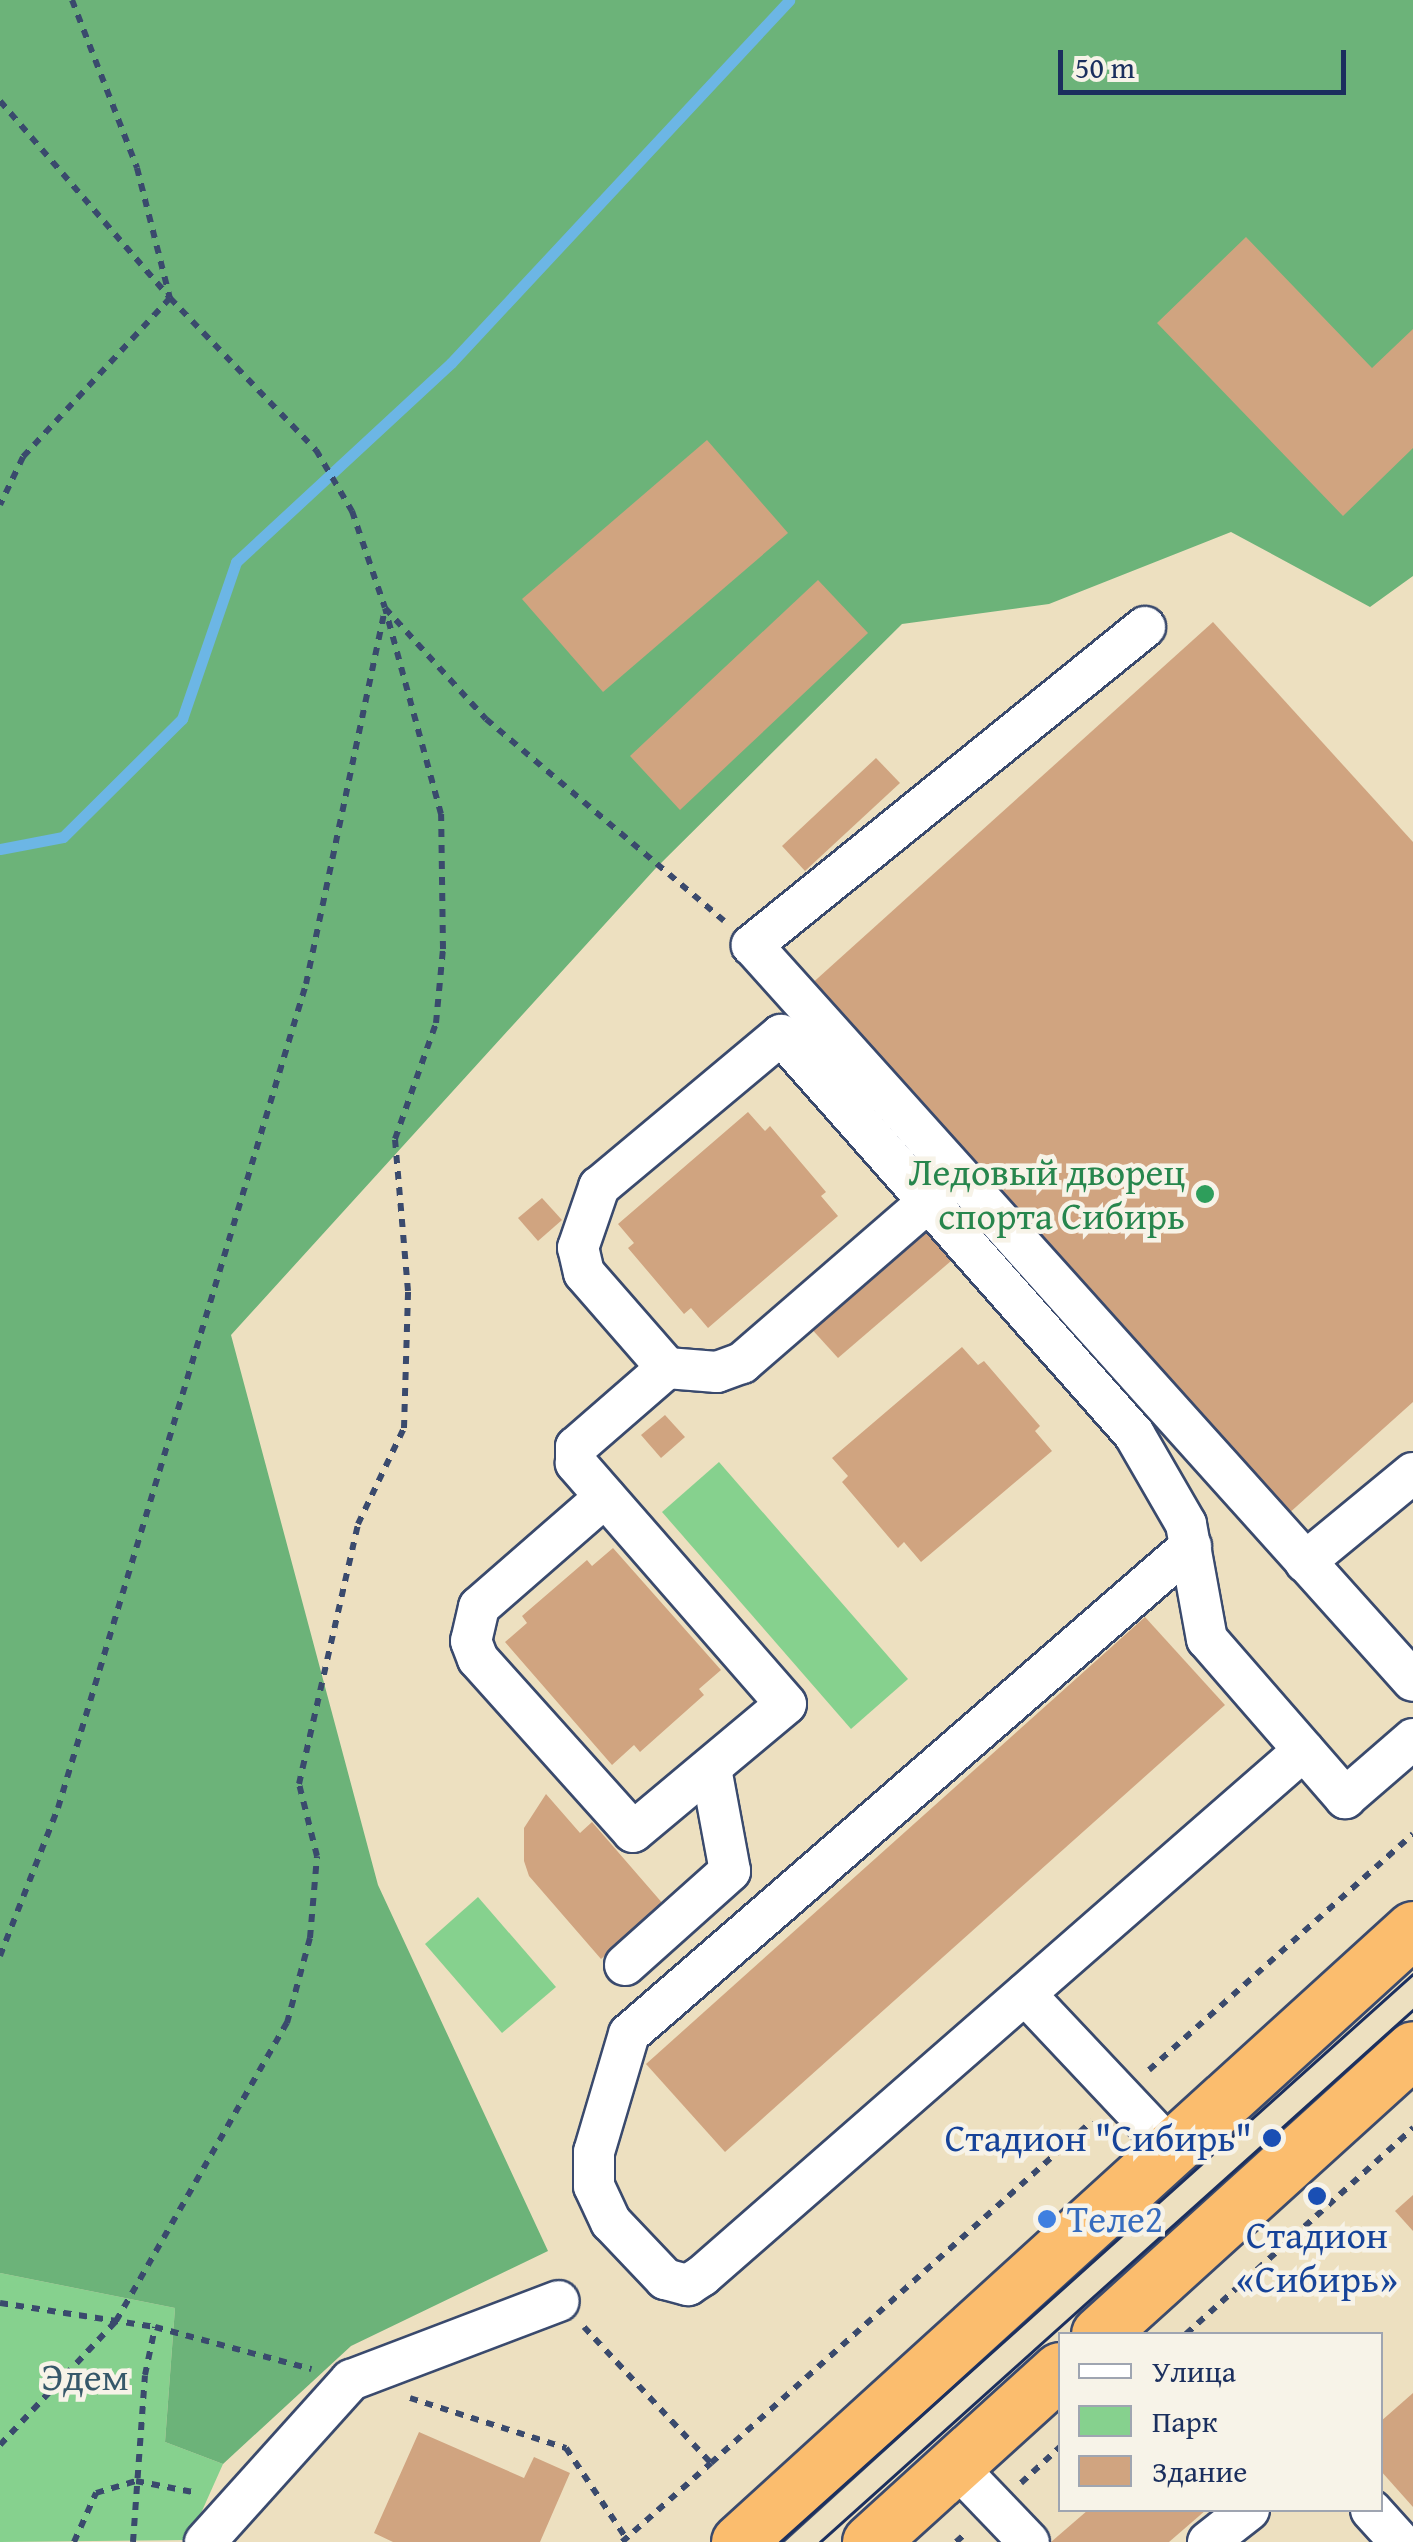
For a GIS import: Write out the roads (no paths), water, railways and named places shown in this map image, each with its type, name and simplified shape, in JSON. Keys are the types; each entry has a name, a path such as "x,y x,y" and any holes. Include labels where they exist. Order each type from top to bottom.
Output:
{"highway":[{"path":"739,2542 1413,1929"},
{"path":"1102,2332 1413,2049"},
{"path":"870,2542 1058,2372"}],"lane":[{"path":"1145,628 752,944 945,1212 1306,1562 1413,1681"},
{"path":"945,1212 742,1363 717,1372 667,1368 584,1273 578,1248 599,1187 770,1039 791,1040 945,1212 1134,1434 1161,1472 1191,1546 1207,1639 1345,1798 1413,1739"},
{"path":"605,1498 479,1606 473,1650 626,1830 640,1830 786,1704 576,1463 576,1447 667,1368"},
{"path":"1306,1562 1413,1473"},
{"path":"1191,1546 629,2034 594,2152 594,2186 610,2222 666,2279 688,2285 1304,1750"},
{"path":"634,1948 730,1871 712,1768"},
{"path":"1025,1994 1170,2148"},
{"path":"208,2538 351,2380 559,2301"},
{"path":"956,2466 1029,2542"},
{"path":"1208,2542 1246,2512"},
{"path":"1373,2512 1400,2542"}],"waterway":[{"path":"0,849 63,837 182,719 236,562 451,363 789,0"}],"tram line":[{"path":"780,2542 1413,1974"},
{"path":"820,2542 1413,2010"}],"place":[{"name":"Ледовый дворец спорта Сибирь","path":"1205,1194"},
{"name":"Стадион \"Сибирь\"","path":"1272,2138"},
{"name":"Стадион «Сибирь»","path":"1317,2196"},
{"name":"Теле2","path":"1047,2219"}],"park label":[{"name":"Эдем","path":"85,2377"}]}
